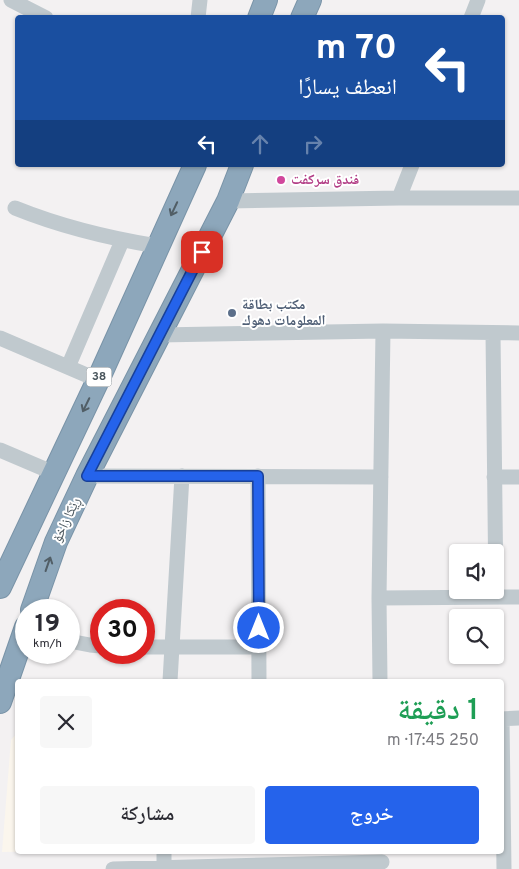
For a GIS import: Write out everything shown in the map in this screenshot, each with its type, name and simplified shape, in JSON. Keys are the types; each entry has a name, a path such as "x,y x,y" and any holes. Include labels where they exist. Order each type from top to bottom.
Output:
{"highway":[{"path":"260,15 266,0"},
{"path":"303,15 310,0"},
{"name":"38","path":"0,588 6,559 54,472 98,380 193,167"},
{"name":"ڕێکا زاخۆ","path":"36,599 56,542 87,476 228,201 241,167"},
{"path":"0,702 15,660"}],"street":[{"path":"11,0 40,15"},
{"path":"198,15 200,0"},
{"path":"472,15 478,0"},
{"path":"399,198 411,167"},
{"path":"228,201 519,198"},
{"path":"15,208 68,227 157,246"},
{"path":"68,367 122,240"},
{"path":"380,679 379,598 383,331"},
{"path":"159,335 383,331 519,334"},
{"path":"493,333 495,544"},
{"path":"0,338 98,380"},
{"path":"0,450 54,472"},
{"path":"87,476 381,477"},
{"path":"170,679 182,476"},
{"path":"258,476 259,679"},
{"path":"494,477 519,476"},
{"path":"504,598 519,597"},
{"path":"379,598 449,598"},
{"path":"155,647 259,647"},
{"path":"504,719 519,718"},
{"path":"164,854 164,868"},
{"path":"504,854 504,869 519,868"},
{"path":"113,869 164,868 260,858 382,861"}],"shaded area":[{"path":"15,735 15,852 2,852 11,740"}],"place":[{"name":"فندق سركفت","path":"281,180"},
{"name":"مكتب بطاقة المعلومات دهوك","path":"232,313"}],"route":[{"path":"202,252 87,476 258,476 259,628"}]}
